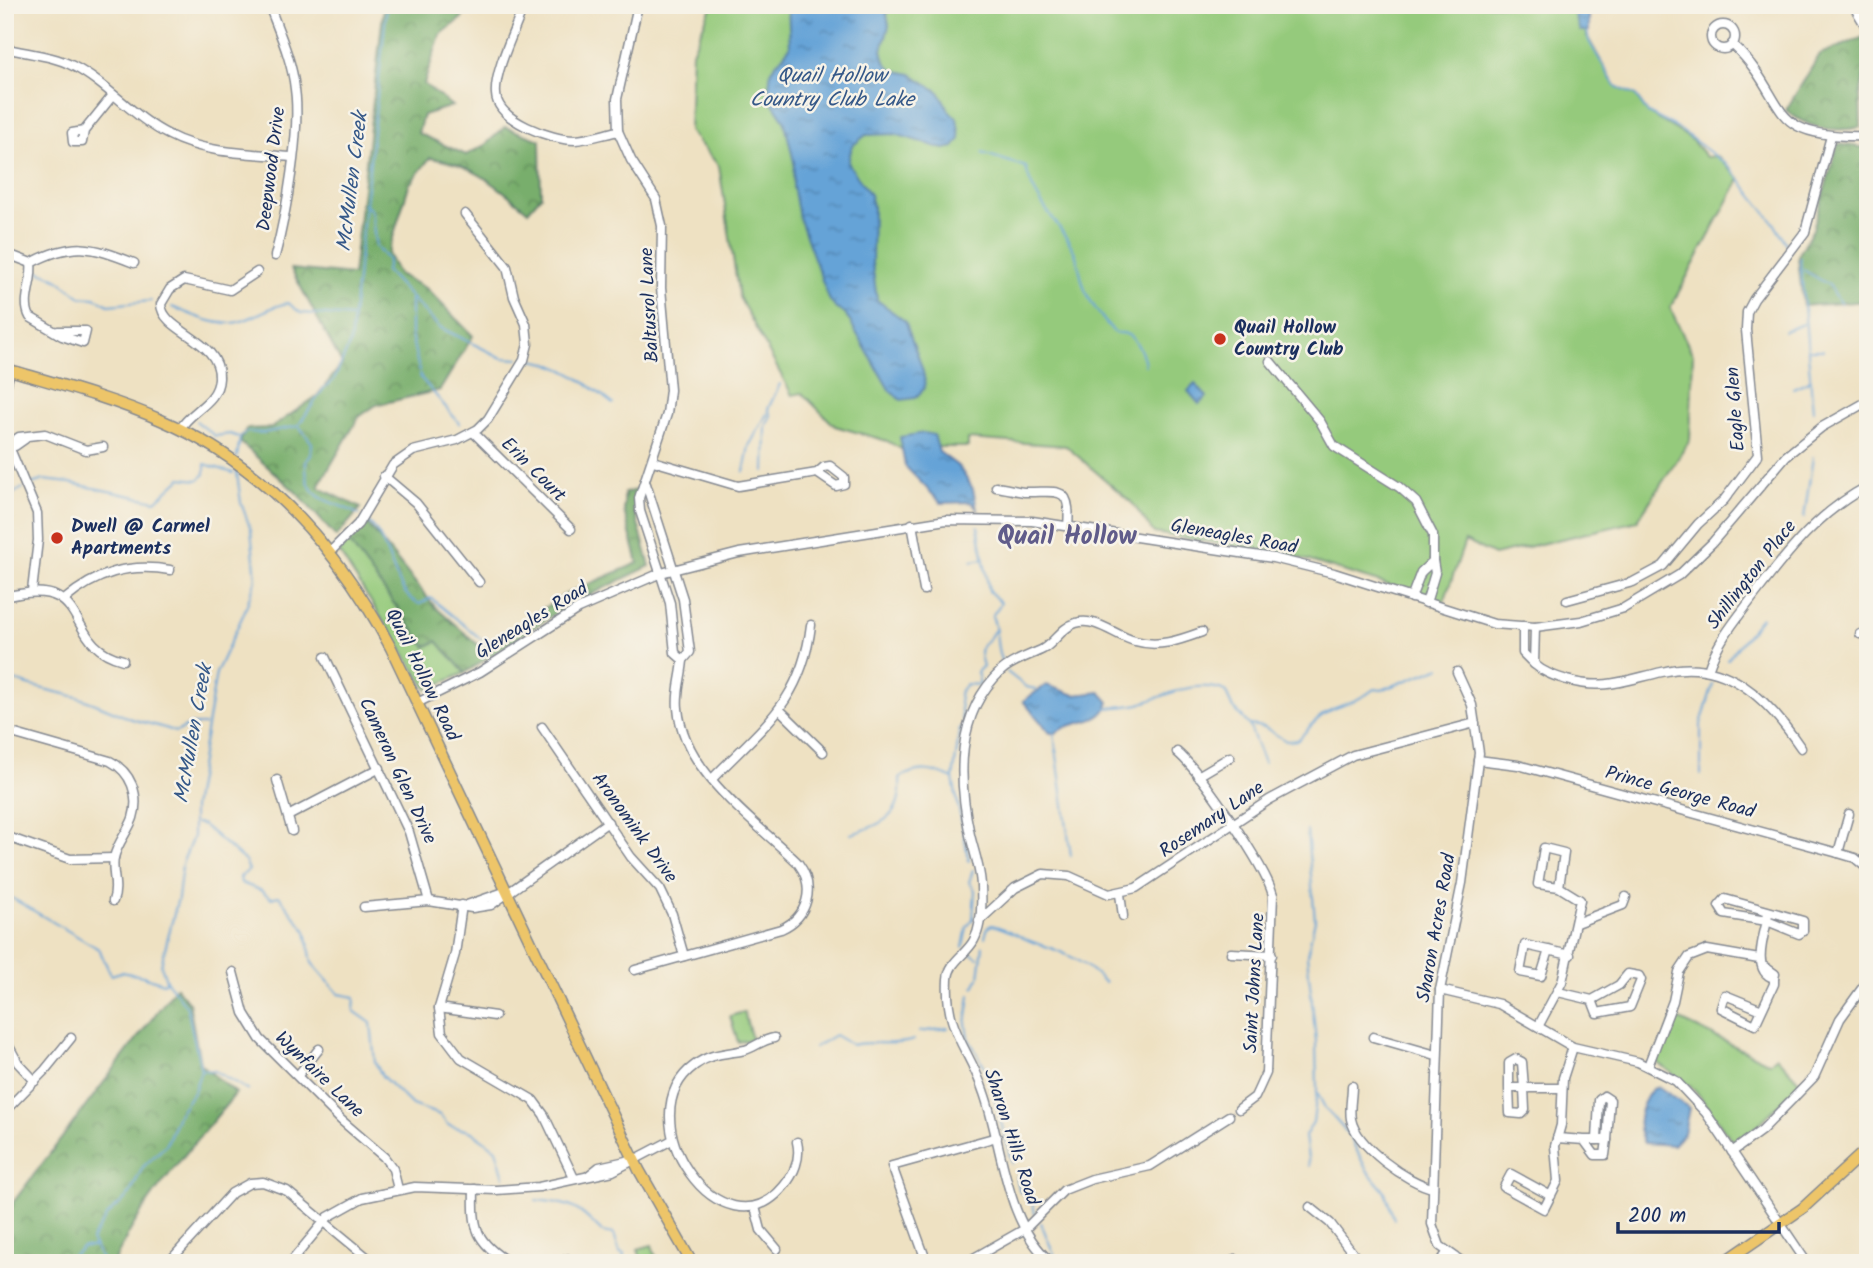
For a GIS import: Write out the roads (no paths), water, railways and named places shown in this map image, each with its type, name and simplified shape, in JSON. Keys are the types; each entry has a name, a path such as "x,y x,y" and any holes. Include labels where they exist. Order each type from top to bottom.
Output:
{"main road":[{"name":"Quail Hollow Road","path":"7,368 103,398 180,429 251,473 331,551 374,616 635,1159 692,1263"},
{"path":"1723,1263 1782,1224 1868,1148"}],"street":[{"name":"Deepwood Drive","path":"269,5 295,88 284,218 275,256"},
{"path":"524,5 496,83 496,96 502,111 516,122 567,140 618,131"},
{"name":"Baltusrol Lane","path":"638,5 617,99 618,131 631,160 656,200 662,222 662,288 670,390 667,414 646,484 639,498 640,511 674,619 675,653 683,660"},
{"path":"1853,5 1868,30"},
{"path":"1732,44 1750,63 1784,118 1801,129 1831,136 1868,136"},
{"path":"5,48 65,62 156,128 182,141 206,147 291,157"},
{"path":"84,131 113,95"},
{"name":"Eagle Glen","path":"1567,600 1633,582 1663,566 1698,524 1724,500 1758,455 1746,330 1747,312 1805,232 1831,136"},
{"path":"331,551 358,524 384,476 405,455 473,432 488,419 521,366 527,351 528,334 504,261 464,214"},
{"path":"5,253 31,263 55,250 98,248 134,263"},
{"path":"31,263 32,278 26,302 27,312 38,323 58,331"},
{"path":"180,429 188,417 213,395 218,386 218,369 212,354 166,316 161,304 170,289 184,280 230,290 257,272"},
{"path":"1270,360 1320,421 1334,446 1399,487 1416,502 1433,535 1435,573 1426,603"},
{"path":"5,393 7,368"},
{"name":"Gleneagles Road","path":"417,703 480,672 578,609 661,573 714,557 912,524 1006,519 1068,526 1273,558 1334,573 1481,621 1535,627 1567,624 1609,613 1666,585 1712,543 1786,456 1822,427 1868,401"},
{"name":"Erin Court","path":"473,432 571,529"},
{"path":"32,591 38,540 37,513 7,441 45,434 86,450 103,447"},
{"path":"653,461 738,486 817,473"},
{"path":"384,476 416,503 479,582"},
{"path":"635,970 786,926 800,915 808,897 807,878 798,863 712,779 692,755 681,727 678,696 683,660 690,652 688,619 646,484"},
{"name":"Shillington Place","path":"1708,670 1718,643 1796,541 1825,513 1868,486"},
{"path":"996,487 1028,492 1051,489 1060,492 1068,502 1068,526"},
{"path":"912,524 924,590"},
{"path":"1411,598 1421,572 1433,561"},
{"path":"64,600 78,588 120,570 142,565 170,570"},
{"path":"5,597 32,591 47,591 64,600 93,644 123,660"},
{"name":"Sharon Hills Road","path":"1052,1263 1025,1229 982,1087 954,1034 950,1011 948,975 975,939 979,921 981,881 966,810 962,760 969,719 983,693 1003,670 1046,647 1076,622 1090,622 1124,638 1147,644 1169,643 1202,632"},
{"path":"712,779 779,709 801,675 811,625"},
{"path":"1522,626 1523,653 1550,675 1599,686 1624,684 1668,670 1708,670 1751,688 1775,712 1801,748"},
{"path":"1534,664 1535,627"},
{"name":"Cameron Glen Drive","path":"325,657 380,768 416,849 429,901"},
{"name":"Sharon Acres Road","path":"1447,1253 1432,1230 1440,990 1462,883 1478,760 1472,705 1457,672"},
{"path":"779,709 823,752"},
{"name":"Rosemary Lane","path":"1120,894 1140,887 1276,796 1353,755 1475,723"},
{"name":"Aronomink Drive","path":"542,727 667,902 684,956"},
{"path":"5,732 110,761 127,773 133,787 134,814 114,858 117,887 113,901"},
{"name":"Saint Johns Lane","path":"1177,752 1198,776 1270,884 1275,906 1264,1079 1255,1097 1239,1109"},
{"path":"1198,776 1230,757"},
{"name":"Prince George Road","path":"1478,760 1518,765 1838,853 1855,858 1868,869"},
{"path":"288,816 380,768"},
{"path":"277,780 292,831"},
{"path":"1838,853 1849,814"},
{"path":"364,907 429,901 464,905 507,891 608,822"},
{"path":"5,836 69,859 114,858"},
{"path":"1539,1025 1558,992 1570,955 1580,900 1559,887 1538,884 1544,848 1564,853 1559,887"},
{"path":"979,921 1015,888 1043,874 1069,876 1101,892 1120,894 1124,916"},
{"path":"1576,923 1623,905 1626,897"},
{"path":"1725,899 1803,921 1803,931 1799,934 1780,924 1767,921 1724,914 1719,906 1725,899"},
{"path":"464,905 439,1008 442,1033 454,1053 529,1097 539,1107 574,1178"},
{"path":"1759,959 1768,911"},
{"path":"1549,950 1541,976 1520,972 1525,945 1549,950 1570,955"},
{"path":"1648,1066 1673,1001 1679,972 1689,957 1707,950 1759,959 1769,978 1774,978 1762,1010 1755,1025 1721,1009 1726,995 1762,1010"},
{"path":"1231,953 1272,956"},
{"name":"Wynfaire Lane","path":"233,972 244,1013 253,1029 341,1120 390,1163 398,1189"},
{"path":"1558,992 1591,1000 1619,985 1628,974 1635,974 1641,980 1630,1007 1597,1013 1591,1000"},
{"path":"1732,1152 1762,1130 1806,1087 1820,1068 1840,1019 1868,980"},
{"path":"1440,990 1499,1004 1573,1047 1648,1066 1670,1078 1691,1095 1807,1263"},
{"path":"439,1008 495,1016"},
{"path":"1373,1037 1436,1055"},
{"path":"5,1111 35,1081 71,1038"},
{"path":"774,1038 763,1039 747,1049 715,1054 693,1066 670,1101 673,1140 688,1172 714,1197 743,1210 755,1207 782,1188 798,1159 796,1142"},
{"path":"5,1039 18,1063 35,1081"},
{"path":"1551,1196 1511,1174 1504,1187 1544,1209 1551,1196 1558,1181 1556,1142 1562,1088 1573,1047"},
{"path":"299,1074 319,1049"},
{"path":"1516,1059 1522,1062 1524,1088 1525,1110 1516,1115 1508,1109 1508,1063 1516,1059"},
{"path":"1352,1086 1351,1118 1359,1138 1409,1180 1433,1188"},
{"path":"1509,1088 1562,1088"},
{"path":"1584,1140 1600,1157 1605,1155 1610,1100 1604,1096 1599,1100 1597,1140"},
{"path":"965,1263 1025,1229 1064,1189 1150,1167 1229,1116"},
{"path":"927,1263 892,1166 997,1137"},
{"path":"290,1263 324,1222 342,1206 398,1189 539,1187 588,1175 599,1167 635,1159 673,1140"},
{"path":"1556,1142 1607,1140"},
{"path":"1859,1157 1868,1167"},
{"path":"168,1263 232,1193 250,1183 277,1185 374,1263"},
{"path":"474,1189 476,1230 484,1243 510,1263"},
{"path":"755,1207 761,1230 777,1249"},
{"path":"1310,1207 1326,1218 1360,1263"},
{"path":"1440,1263 1447,1253 1464,1263"},
{"path":"556,1263 568,1259"}],"water":[{"name":"Quail Hollow Country Club Lake","path":"788,5 885,5 889,26 882,50 885,62 892,70 911,74 939,92 950,112 957,118 960,139 954,147 944,149 895,134 866,135 852,146 848,163 870,195 873,207 872,263 877,300 906,322 924,375 924,389 915,398 901,400 890,391 845,313 836,309 829,299 799,217 793,186 794,162 784,120 768,96 771,70 790,47"},
{"path":"1571,5 1589,5 1589,31 1580,31"},
{"path":"1195,384 1207,397 1199,404 1188,391"},
{"path":"924,433 934,435 939,452 959,467 973,489 977,509 971,502 941,503 905,466 900,437"},
{"path":"1046,685 1075,695 1100,692 1109,702 1105,710 1094,719 1050,733 1023,701"},
{"path":"1659,1087 1689,1108 1684,1133 1673,1145 1644,1143 1639,1129 1639,1115 1644,1102 1652,1089"}],"waterway":[{"name":"McMullen Creek","path":"241,436 246,432 263,433 298,426 324,388 334,380 350,343 387,5"},
{"path":"1587,31 1589,41 1615,86 1635,95 1648,113 1679,129 1731,168 1774,223 1787,245"},
{"path":"982,153 1026,167 1034,190 1074,251 1084,287 1092,303 1114,332 1124,333 1133,339 1145,365"},
{"path":"364,204 371,210 376,247 388,260 386,271 439,327 502,358 519,359"},
{"path":"1800,258 1813,411"},
{"path":"1802,269 1829,285 1841,304"},
{"path":"39,271 57,279 81,297 95,298 109,305 151,301"},
{"path":"411,298 411,335 421,378 460,424"},
{"path":"172,307 206,320 224,323 242,321 288,303 301,313 352,317"},
{"path":"1784,331 1803,324"},
{"path":"1810,350 1823,350"},
{"path":"532,360 565,371 613,404"},
{"path":"1793,388 1811,380"},
{"path":"765,471 766,426 771,416 768,409 780,384"},
{"path":"744,472 749,446 767,414"},
{"path":"196,421 215,436 230,434 239,437"},
{"path":"299,426 312,443 311,455 306,461 310,486 322,498 359,515"},
{"name":"McMullen Creek","path":"237,457 240,437"},
{"path":"1804,518 1813,457"},
{"path":"31,484 44,480 70,483 156,501 181,478 198,480 205,474 205,464 233,473"},
{"name":"McMullen Creek","path":"103,1263 91,1240 106,1217 129,1195 143,1167 166,1145 179,1113 194,1091 201,1070 187,1007 166,980 161,965 178,898 182,864 193,837 193,808 216,673 244,613 256,579 251,530 241,503 236,466"},
{"path":"5,506 14,493 23,488"},
{"path":"366,520 381,539 397,579 411,599 420,604 431,598 486,643"},
{"path":"978,526 989,591 1001,603 992,616 998,652 1003,664"},
{"path":"972,561 984,559"},
{"path":"1727,660 1761,618"},
{"path":"962,720 959,693 966,684 980,685 977,672 983,666 981,649 994,631"},
{"path":"1249,725 1264,727 1286,741 1298,740 1326,713 1357,700 1374,689 1382,690 1441,667"},
{"path":"1007,672 1026,687 1036,689"},
{"path":"5,676 27,685 80,698 129,718 176,732 190,725 204,725"},
{"path":"1701,775 1701,724 1713,684"},
{"path":"1106,708 1139,704 1192,688 1225,691 1232,706 1249,725 1264,763"},
{"path":"960,727 953,779 969,861"},
{"path":"1054,734 1071,856"},
{"path":"851,834 882,822 889,816 898,801 900,778 907,774 926,771 953,779"},
{"path":"196,823 203,825 245,861 249,870 240,877 241,883 260,890 271,898 279,896 306,931 312,963 339,994 355,997 354,1011 371,1023 375,1062 382,1076 412,1105 440,1115 448,1125 472,1132 496,1149 504,1177"},
{"path":"1307,831 1315,920 1307,955 1316,1041 1317,1091 1313,1122 1305,1136 1309,1166"},
{"path":"963,947 967,927 973,919 975,890 969,882 973,870"},
{"path":"5,894 99,949 111,975 121,972 163,983 166,981"},
{"path":"985,937 988,927 992,925 1005,929 1075,959 1105,983"},
{"path":"974,987 979,977 983,946"},
{"path":"970,953 978,958"},
{"path":"970,995 966,1024 968,1038 988,1072 1012,1164"},
{"path":"919,1032 948,1028"},
{"path":"815,1047 835,1035 852,1045 914,1040"},
{"path":"202,1070 215,1071 248,1090"},
{"path":"1317,1092 1325,1108 1349,1135 1366,1169 1385,1192 1394,1219"},
{"path":"1016,1176 1020,1192 1032,1199 1035,1213"},
{"path":"536,1200 574,1208 602,1232 614,1234 620,1253 624,1254 623,1263"},
{"path":"1041,1223 1055,1257"},
{"name":"McMullen Creek","path":"63,1263 83,1247 94,1247"}],"place":[{"name":"Quail Hollow Country Club","path":"1220,339"},
{"name":"Dwell @ Carmel Apartments","path":"57,538"}],"district":[{"name":"Quail Hollow","path":"1067,537"}]}
